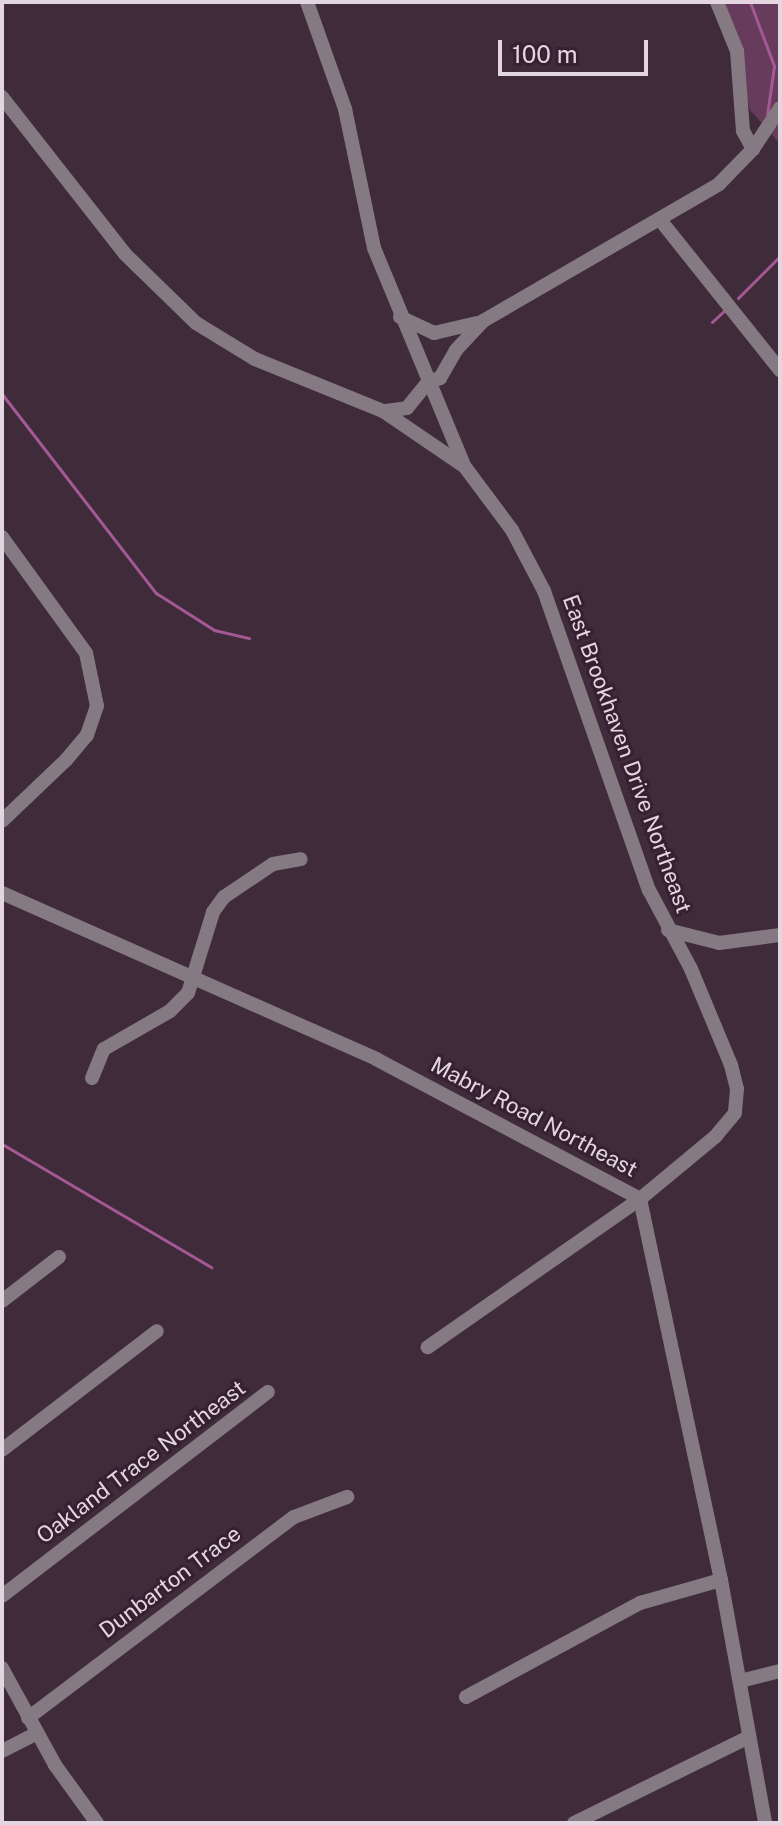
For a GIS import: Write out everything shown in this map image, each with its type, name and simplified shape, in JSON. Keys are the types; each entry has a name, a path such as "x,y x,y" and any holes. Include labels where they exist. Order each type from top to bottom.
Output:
{"street":[{"path":"307,2 337,81 366,220 399,317 434,380 437,400 465,467"},
{"path":"717,2 737,51 743,131 753,149"},
{"name":"East Brookhaven Drive Northeast","path":"2,97 125,254 196,323 264,363 383,411 465,467 512,530 544,591 586,717 668,930 691,969 731,1065 737,1101 730,1123 636,1202 428,1347"},
{"path":"399,317 434,333 483,321 661,221 719,184 753,149 780,108"},
{"path":"661,221 780,370"},
{"path":"383,411 407,408 483,321"},
{"path":"2,537 86,653 97,706 87,735 66,760 2,821"},
{"path":"92,1078 92,1066 104,1049 170,1011 196,979 213,912 224,897 273,864 301,859"},
{"name":"Mabry Road Northeast","path":"2,893 376,1059 599,1175 636,1202 721,1580 765,1823"},
{"path":"668,930 719,943 780,935"},
{"path":"2,1301 59,1257"},
{"path":"2,1450 157,1331"},
{"name":"Oakland Trace Northeast","path":"2,1596 268,1392"},
{"name":"Dunbarton Trace","path":"28,1718 294,1517 347,1497"},
{"path":"466,1697 640,1603 721,1580"},
{"path":"2,1668 37,1733 97,1823"},
{"path":"740,1681 780,1671"},
{"path":"2,1751 37,1733"},
{"path":"574,1823 749,1737"}],"shaded area":[{"path":"725,2 780,2 780,144 750,110"}],"waterway":[{"path":"750,2 774,66 767,115"},
{"path":"738,298 780,256"},
{"path":"712,322 726,309"},
{"path":"2,394 156,593 214,630 249,638"},
{"path":"2,1144 211,1267"}]}
